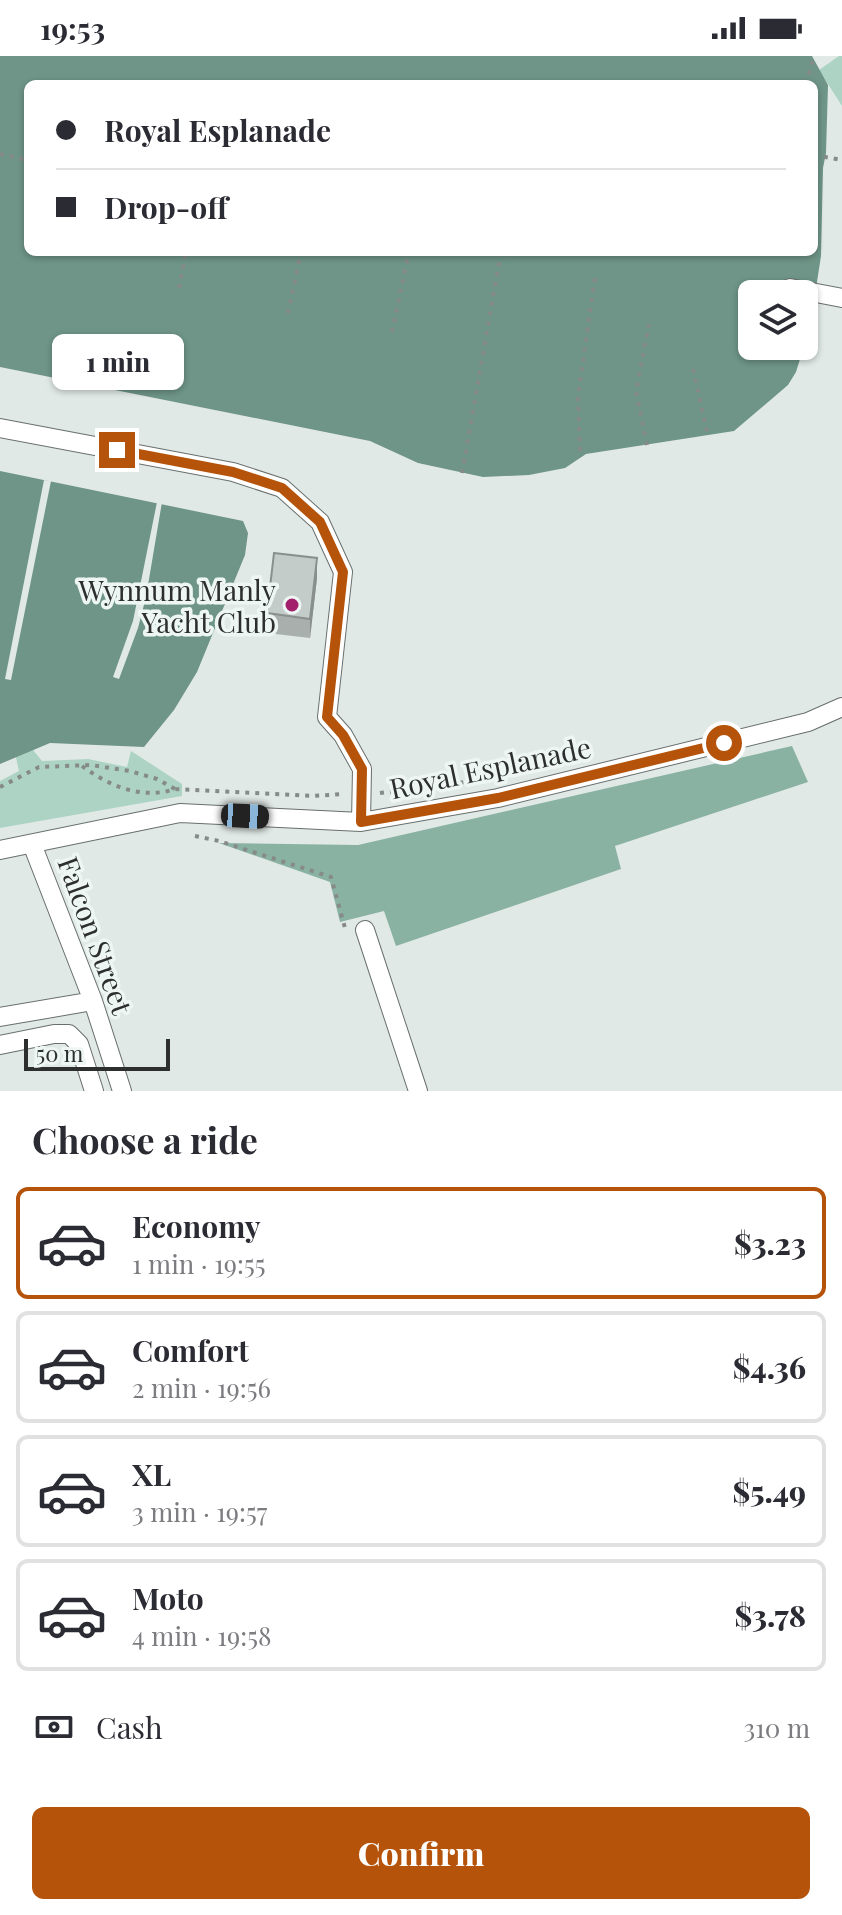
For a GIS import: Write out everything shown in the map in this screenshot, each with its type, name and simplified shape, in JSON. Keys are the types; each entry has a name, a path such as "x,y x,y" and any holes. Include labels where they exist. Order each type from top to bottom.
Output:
{"street":[{"path":"818,293 842,298"},
{"path":"0,428 233,472 282,488 320,522 343,572 327,717 343,735 362,769 361,822"},
{"name":"Royal Esplanade","path":"0,850 180,813 361,822 498,798 808,722 842,707"},
{"name":"Falcon Street","path":"32,844 93,1001 122,1091"},
{"path":"365,930 418,1091"},
{"path":"0,1017 93,1001"},
{"name":"Falcon Street","path":"0,1045 69,1034 79,1044 94,1091"}],"path":[{"path":"807,80 813,59"},
{"path":"0,154 24,159"},
{"path":"818,156 842,160"},
{"path":"179,288 185,256"},
{"path":"288,313 300,256"},
{"path":"392,332 408,256"},
{"path":"462,473 498,256"},
{"path":"580,451 578,396 595,277"},
{"path":"647,445 636,391 649,324"},
{"path":"693,369 708,436"},
{"path":"0,787 39,767 91,765 130,771 157,779 175,789"},
{"path":"82,766 95,776 134,793 160,794 175,789 313,796 339,794"},
{"path":"195,836 331,877 345,928 365,930"}],"shaded area":[{"path":"0,56 812,56 828,85 817,280 738,280 738,360 800,360 788,385 734,431 586,454 565,468 529,475 483,477 418,463 370,441 0,367"},
{"path":"842,56 842,106 819,70"},
{"path":"0,471 243,521 248,533 245,555 197,672 174,710 144,747 50,743 0,764"},
{"path":"29,745 42,761 88,759 127,767 131,751 182,784 182,796 0,828 0,781 19,771 15,753"},
{"path":"792,746 808,782 615,846 621,869 396,946 384,911 340,922 330,882 219,843 358,845"}],"pier":[{"path":"44,480 51,481 11,680 5,679"},
{"path":"157,502 162,502 146,597 119,679 113,677 133,621"}],"building":[{"name":"Wynnum Manly Yacht Club","path":"274,553 317,558 310,619 267,613"}],"place":[{"name":"Wynnum Manly Yacht Club","path":"292,605"}],"route":[{"path":"117,450 233,472 282,488 320,522 343,572 327,717 343,735 362,769 361,822 498,798 724,743"}]}
